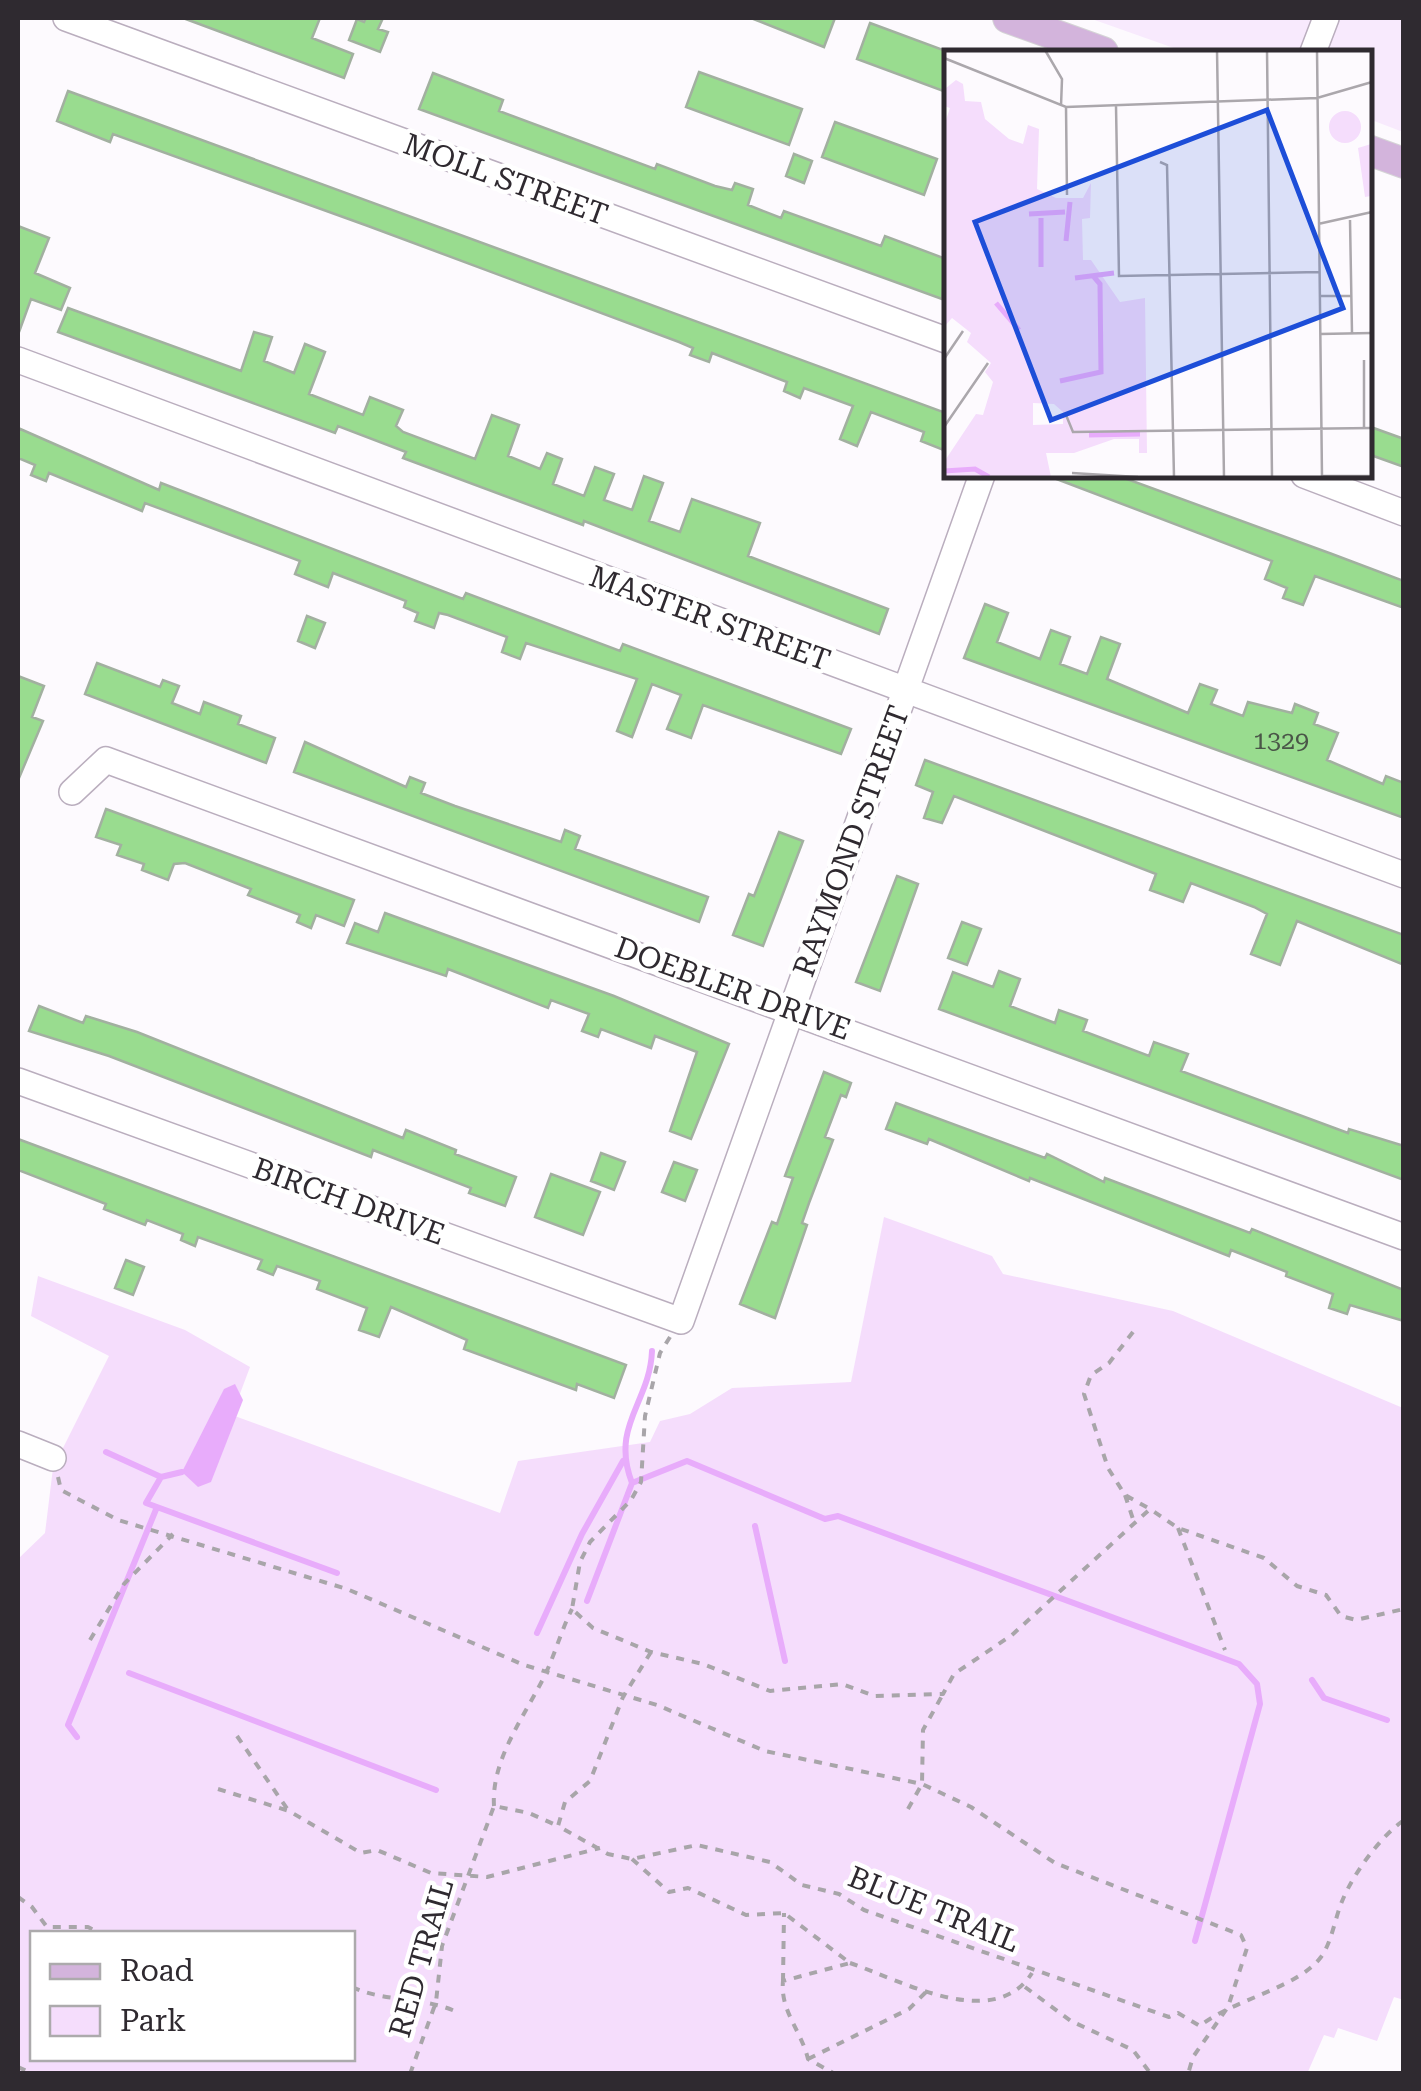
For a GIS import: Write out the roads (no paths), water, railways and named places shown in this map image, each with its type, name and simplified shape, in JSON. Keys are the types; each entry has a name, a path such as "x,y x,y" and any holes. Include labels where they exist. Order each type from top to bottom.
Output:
{"main road":[{"path":"1008,18 1097,50"},
{"path":"1371,151 1404,163"}],"street":[{"name":"MOLL STREET","path":"66,18 944,339"},
{"path":"1314,50 1326,18"},
{"name":"MASTER STREET","path":"18,360 1404,875"},
{"name":"RAYMOND STREET","path":"681,1321 981,478"},
{"path":"1312,478 1404,513"},
{"name":"DOEBLER DRIVE","path":"72,792 106,760 1404,1236"},
{"name":"BIRCH DRIVE","path":"18,1081 681,1321"},
{"path":"18,1444 54,1458"}],"waterway":[{"path":"587,1601 632,1483 626,1463 628,1429 650,1369 652,1351"},
{"path":"106,1452 161,1477 146,1503 337,1573"},
{"path":"537,1633 582,1534 623,1461"},
{"path":"632,1483 687,1461 825,1519 838,1516 1239,1664 1257,1684 1260,1704 1195,1941"},
{"path":"161,1477 182,1472"},
{"path":"77,1737 68,1725 157,1507"},
{"path":"755,1526 785,1661"},
{"path":"129,1673 436,1790"},
{"path":"1312,1680 1324,1698 1387,1720"}]}
